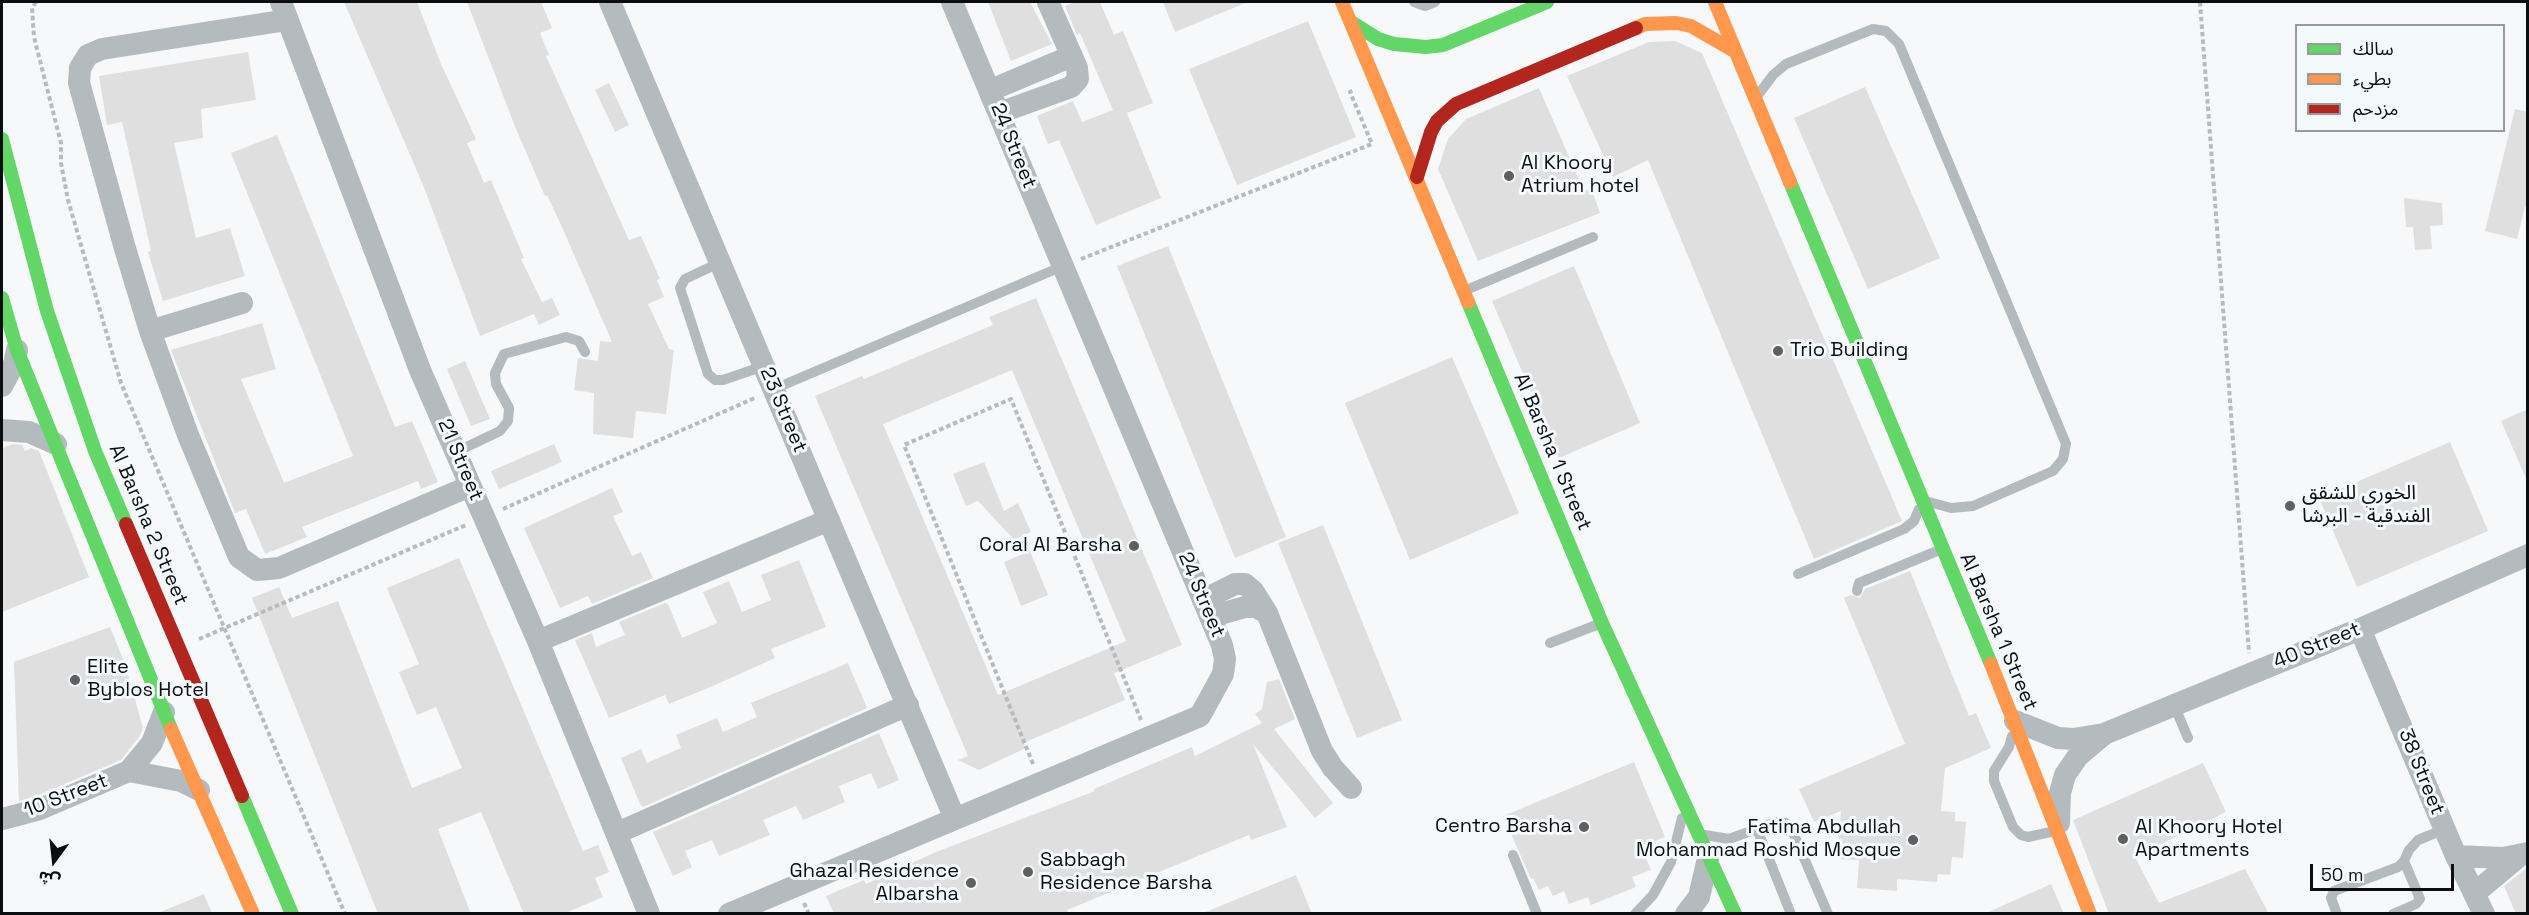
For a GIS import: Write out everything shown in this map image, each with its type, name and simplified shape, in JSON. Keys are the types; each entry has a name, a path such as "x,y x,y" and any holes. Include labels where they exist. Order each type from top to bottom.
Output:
{"street":[{"name":"23 Street","path":"610,2 955,819"},
{"name":"24 Street","path":"729,914 1200,716 1208,698 1218,687 1225,659 952,2"},
{"path":"999,113 1071,87 1079,74 1048,2"},
{"name":"Al Barsha 1 Street","path":"1342,2 1602,623 1735,914"},
{"path":"1351,22 1378,39 1394,44 1426,47 1443,45 1547,2"},
{"name":"Al Barsha 1 Street","path":"1714,2 1756,98 2059,830 2090,914"},
{"path":"284,11 102,49 88,55 80,68 79,83 150,331 209,486 234,548 247,565 268,571 470,486"},
{"name":"21 Street","path":"284,11 420,370 538,640 649,914"},
{"path":"1417,177 1431,132 1442,116 1456,104 1645,24 1676,22 1691,26 1736,52"},
{"path":"990,90 1072,56"},
{"name":"Al Barsha 2 Street","path":"2,139 47,311 95,451 203,735 292,914"},
{"path":"2,298 18,350 164,712 253,914"},
{"path":"150,331 242,303"},
{"path":"2,386 14,364 18,350"},
{"path":"2,430 28,432 56,444"},
{"path":"538,640 830,520"},
{"name":"40 Street","path":"2014,721 2058,738 2104,734 2360,629 2528,555"},
{"path":"1206,609 1256,607 1267,613 1322,751 1333,768 1351,788"},
{"name":"38 Street","path":"2360,629 2456,856 2479,903"},
{"path":"153,685 184,733 203,735"},
{"path":"617,833 908,705"},
{"name":"10 Street","path":"2,819 48,806 129,771 152,743 164,712"},
{"name":"40 Street","path":"2059,830 2060,793 2065,775 2078,756 2104,734"},
{"name":"10 Street","path":"129,771 181,781 199,790"},
{"path":"1686,914 1699,897 1708,854"},
{"path":"2456,856 2523,855"},
{"path":"2479,903 2523,855"}],"lane":[{"path":"1414,2 1425,6 1435,2"},
{"path":"1756,98 1777,71 1791,61 1874,29 1886,31 1896,39 2064,437 2063,459 2047,474 1966,507 1944,507 1921,499 1917,516 1904,529 1798,574"},
{"path":"1463,291 1593,237"},
{"path":"721,262 685,279 680,288 708,374 715,380 723,380 764,366"},
{"path":"774,389 1063,266"},
{"path":"456,452 500,431 508,421 509,408 496,384 495,373 504,354 566,337 579,340 585,352"},
{"path":"1857,591 1860,583 1942,549"},
{"path":"1550,643 1602,623"},
{"path":"2174,705 2188,738"},
{"path":"2014,721 2009,747 1994,771 1994,781 2013,827 2021,835 2028,837 2059,830"},
{"path":"1635,914 1653,895 1674,855 1682,823 1682,797"},
{"path":"1699,833 1718,839 1729,839 1776,822 1790,826 1828,914"},
{"path":"1756,829 1791,914"},
{"path":"2337,914 2331,898 2334,891 2398,867 2415,843 2445,829"},
{"path":"1532,914 1511,856 1537,914"},
{"path":"2393,914 2416,904 2420,899 2404,861"}],"path":[{"path":"36,2 32,8 34,36 61,143 61,163 68,200 121,383 345,914"},
{"path":"2200,2 2251,674"},
{"path":"1063,266 1372,144 1350,92 1376,81"},
{"path":"1040,782 904,445 1011,399 1148,738"}],"building":[{"path":"344,2 417,2 441,64 476,139 467,143 484,183 491,180 524,258 521,259 542,302 552,298 560,315 539,325 534,314 480,336 423,185"},
{"path":"467,2 541,2 552,28 540,33 549,55 546,56 629,240 641,236 660,279 657,280 664,297 648,304 669,349 674,350 666,414 636,411 633,438 593,434 594,393 574,390 578,358 598,361 600,341 612,342 516,129"},
{"path":"988,2 1030,2 1052,44 1011,61"},
{"path":"1075,2 1100,2 1114,35 1123,31 1153,103 1127,113 1161,198 1096,225 1059,140 1048,144 1037,116 1073,101 1082,122 1113,110 1080,33 1077,35 1065,6"},
{"path":"1163,2 1248,2 1175,32"},
{"path":"1308,21 1356,137 1237,185 1189,69"},
{"name":"Trio Building","path":"1675,41 1702,53 1902,521 1814,559 1648,160 1613,177 1567,76 1649,42"},
{"path":"248,52 256,100 201,109 203,138 174,143 196,238 230,228 245,276 163,301 148,252 151,251 122,122 107,125 99,76"},
{"path":"609,83 629,125 615,132 595,90"},
{"path":"1865,87 1940,258 1868,289 1794,118"},
{"name":"Al Khoory Atrium hotel","path":"1539,88 1584,191 1591,188 1600,213 1478,261 1438,169 1448,139 1466,119"},
{"path":"2515,109 2528,112 2528,207 2525,207 2517,239 2485,231"},
{"path":"277,135 395,427 412,421 438,482 421,489 418,481 302,527 307,537 265,554 246,509 235,513 171,350 262,323 276,369 241,379 284,483 353,456 231,153"},
{"path":"2404,198 2442,203 2443,225 2430,226 2432,249 2415,250 2413,227 2406,227"},
{"path":"1168,246 1286,537 1235,558 1117,266"},
{"path":"1574,266 1640,423 1559,458 1492,301"},
{"path":"1036,298 1182,645 1114,673 1125,700 1023,743 1026,748 979,770 958,760 968,756 815,396 862,376 864,379 993,325 989,317","holes":["1012,370 1126,641 998,695 883,424"]},
{"path":"1452,357 1519,513 1410,560 1345,403"},
{"path":"465,361 490,419 471,426 447,369"},
{"path":"2528,409 2528,483 2501,421"},
{"path":"2450,442 2488,531 2357,587 2319,498"},
{"path":"14,444 22,445 25,451 31,448 39,451 89,577 2,612 2,448"},
{"path":"554,444 562,462 499,489 491,471"},
{"path":"984,462 1004,511 1018,503 1031,532 1016,539 1016,542 978,501 966,506 953,474"},
{"path":"612,488 623,512 613,516 632,556 641,552 653,578 592,604 588,596 560,608 524,528"},
{"path":"1323,525 1402,720 1357,738 1278,543"},
{"path":"1030,551 1048,595 1021,606 1004,562"},
{"path":"459,558 583,851 598,845 609,872 595,878 603,897 563,914 524,914 481,812 438,829 471,914 378,914 252,598 279,587 292,618 338,601 412,788 462,768 436,707 417,715 399,672 419,664 387,588"},
{"path":"799,560 826,627 771,649 775,658 713,686 669,704 665,695 609,718 575,640 592,633 596,647 625,635 619,622 665,603 668,604 682,638 717,623 703,592 729,581 742,612 771,600 761,575"},
{"path":"1910,571 1969,716 1976,713 1991,748 1945,768 1941,811 1955,812 1955,821 1966,822 1963,858 1952,857 1950,875 1938,874 1937,882 1897,879 1897,891 1857,888 1859,860 1837,859 1841,811 1814,822 1799,789 1905,744 1844,598 1851,595 1860,598 1865,589"},
{"path":"110,627 125,664 143,728 140,736 121,760 19,801 14,662"},
{"path":"848,663 867,708 643,807 640,804 621,758 641,749 647,763 681,748 676,735 717,718 723,732 757,717 751,703"},
{"path":"1279,679 1295,719 1274,729 1333,803 1315,818 1253,744 1287,827 1251,840 1249,835 1067,910 1069,914 834,914 826,896 864,880 866,884 936,852 1095,791 1094,789 1192,747 1195,756 1262,723 1255,714 1262,709 1267,682"},
{"path":"879,733 899,780 878,789 871,773 839,786 845,802 803,820 796,806 763,820 770,835 719,856 712,840 685,851 692,867 673,876 653,832"},
{"name":"Centro Barsha","path":"1634,762 1665,837 1655,841 1660,853 1646,858 1651,870 1632,877 1636,887 1591,905 1588,897 1569,904 1564,891 1553,896 1548,886 1539,890 1533,878 1531,879 1503,816"},
{"name":"Al Khoory Hotel Apartments","path":"2203,763 2226,812 2135,857 2159,903 2245,869 2269,914 2109,914 2073,820"},
{"path":"2528,867 2528,914 2516,914 2504,886"},
{"path":"1296,875 1312,914 1203,914 1203,913"},
{"path":"2051,884 2064,914 1984,914"},
{"path":"204,894 212,914 158,914 158,913"}],"traffic: fast":[{"path":"1351,22 1378,39 1394,44 1426,47 1443,45 1547,2"},
{"path":"2,139 47,311 95,451 126,524"},
{"path":"1790,182 1991,664"},
{"path":"2,298 17,350 171,729"},
{"path":"1468,302 1602,623 1735,914"},
{"path":"242,796 292,914"}],"traffic: slow":[{"path":"1342,2 1468,302"},
{"path":"1715,2 1790,182"},
{"path":"1636,28 1645,24 1676,23 1691,26 1736,52"},
{"path":"1991,664 2090,914"},
{"path":"171,729 253,914"}],"traffic: jam":[{"path":"1417,177 1431,132 1437,121 1456,104 1636,28"},
{"path":"126,524 242,796"}],"place":[{"name":"Al Khoory Atrium hotel","path":"1509,176"},
{"name":"Trio Building","path":"1778,351"},
{"name":"الخوري للشقق الفندقية - البرشا","path":"2290,506"},
{"name":"Coral Al Barsha","path":"1134,546"},
{"name":"Elite Byblos Hotel","path":"75,680"},
{"name":"Centro Barsha","path":"1584,827"},
{"name":"Al Khoory Hotel Apartments","path":"2123,839"},
{"name":"Fatima Abdullah Mohammad Roshid Mosque","path":"1913,840"},
{"name":"Sabbagh Residence Barsha","path":"1028,872"},
{"name":"Ghazal Residence Albarsha","path":"971,883"}]}
